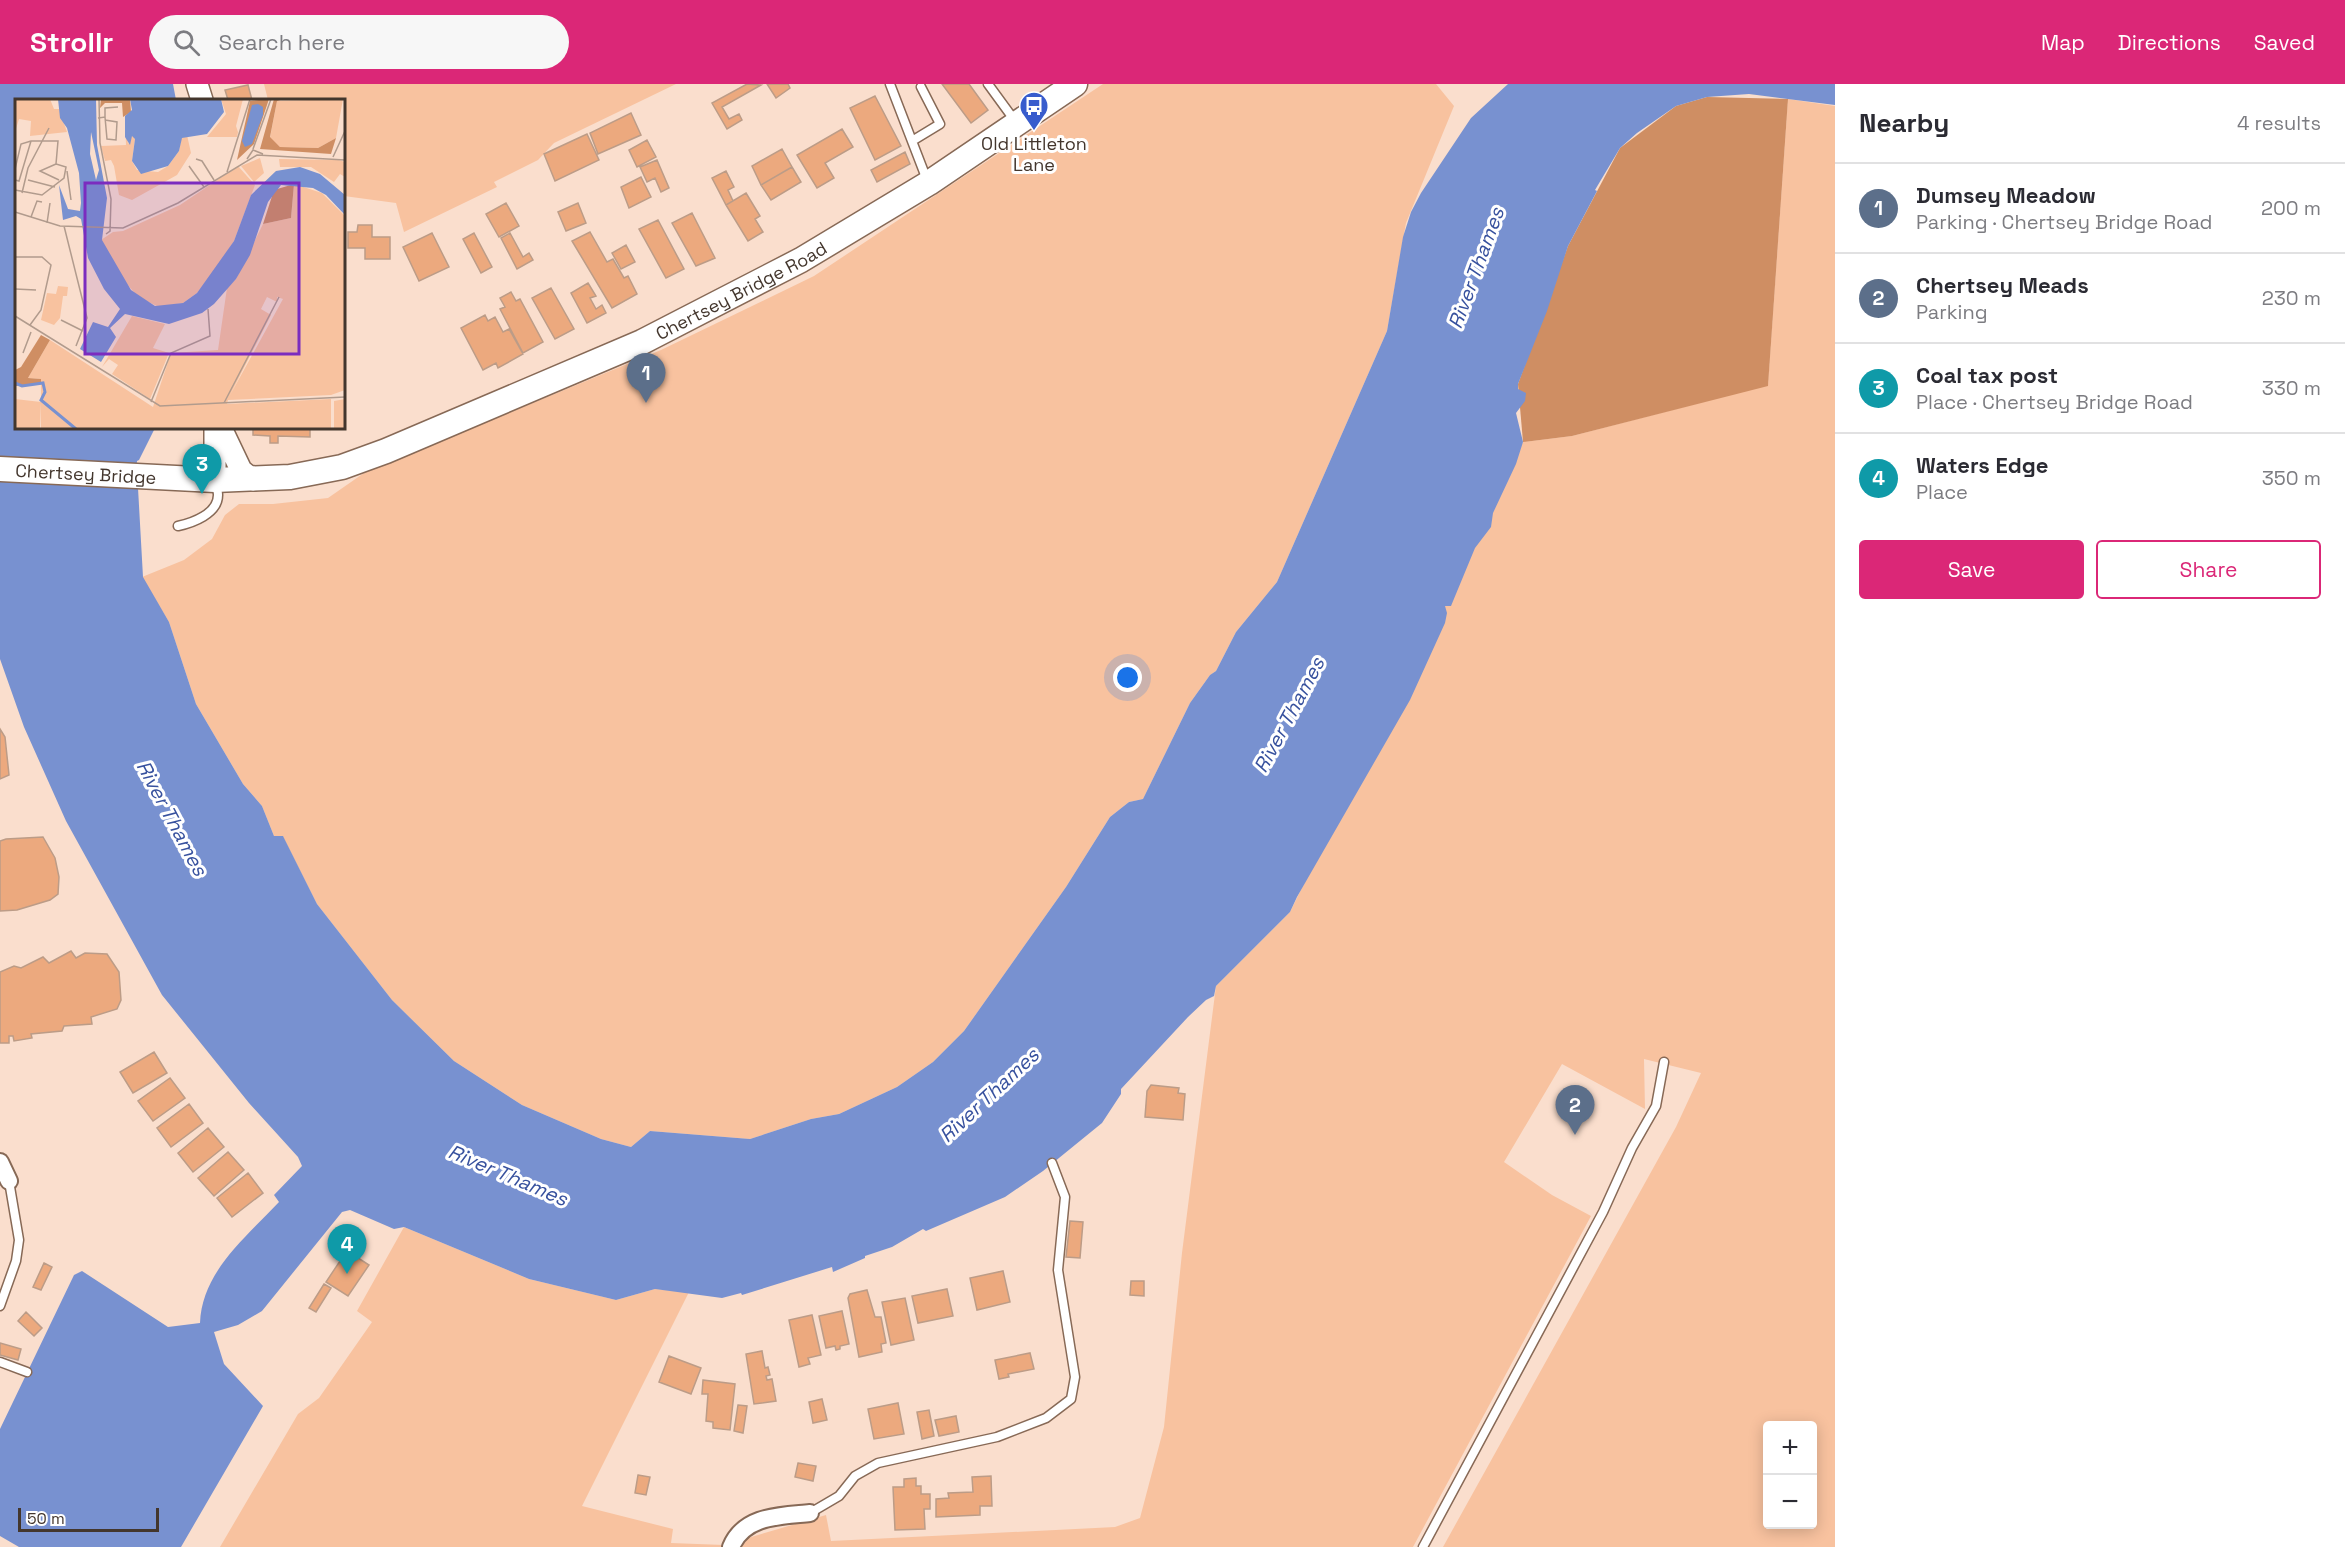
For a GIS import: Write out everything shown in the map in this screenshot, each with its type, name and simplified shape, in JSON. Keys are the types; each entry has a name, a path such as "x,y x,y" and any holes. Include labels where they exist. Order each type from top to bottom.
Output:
{"main road":[{"name":"Chertsey Bridge Road","path":"171,478 253,480 290,477 342,467 386,451 642,342 801,260 929,183 1075,84"},
{"name":"Chertsey Bridge","path":"0,469 171,478"}],"street":[{"path":"197,84 202,99"},
{"path":"215,429 215,480"},
{"path":"220,429 241,470 253,480"},
{"path":"0,1162 9,1181"},
{"path":"731,1547 734,1540 750,1523 767,1517 810,1513"}],"lane":[{"path":"890,84 929,183"},
{"path":"988,84 1017,123"},
{"path":"912,141 940,124 921,87"},
{"path":"178,526 198,519 214,506 219,497 215,480"},
{"path":"1423,1547 1603,1212 1632,1148 1656,1106 1664,1062"},
{"path":"810,1513 839,1496 855,1476 878,1463 997,1437 1046,1418 1071,1399 1075,1377 1058,1270 1065,1197 1052,1163"},
{"path":"0,1306 16,1261 19,1240 9,1181"},
{"path":"0,1362 27,1372"}],"shaded area":[{"path":"264,84 676,84 554,143 538,160 494,182 497,187 404,232 396,203 345,196 345,99 268,99"},
{"path":"1103,84 1436,84 1454,106 1406,223 1387,331 1277,582 1236,632 1216,671 1210,675 1190,703 1143,799 1129,802 1110,817 1066,887 964,1031 933,1062 897,1087 839,1114 811,1119 750,1139 650,1131 631,1147 601,1139 522,1105 454,1061 392,1000 317,904 283,837 274,836 262,806 243,784 196,704 169,622 142,577 184,560 212,539 225,515 239,504 273,504 328,498 364,473 661,350 814,276"},
{"path":"1707,97 1788,99 1768,386 1572,436 1523,442 1518,384 1568,246 1620,148 1676,106"},
{"path":"1788,99 1835,106 1835,1547 1443,1547 1676,1127 1701,1073 1644,1059 1645,1109 1562,1064 1504,1162 1552,1195 1591,1216 1413,1547 738,1547 741,1540 826,1515 831,1541 1115,1527 1140,1518 1164,1427 1182,1253 1216,986 1290,912 1523,442 1572,436 1768,385"},
{"path":"404,1227 529,1279 616,1300 655,1289 689,1292 582,1506 673,1529 671,1543 724,1545 723,1547 220,1547 298,1414 319,1398 372,1322 357,1311"}],"water":[{"name":"River Thames","path":"0,84 173,84 176,99 15,99 15,429 154,429 137,461 135,488 138,488 143,577 169,622 196,704 243,784 262,806 274,836 283,836 317,904 392,1000 454,1061 522,1105 601,1139 631,1147 650,1131 750,1139 811,1119 839,1114 897,1087 933,1062 964,1031 1066,887 1110,817 1129,802 1143,799 1190,703 1210,675 1216,671 1236,632 1277,582 1387,331 1403,237 1411,212 1471,118 1508,84 1835,84 1835,105 1749,94 1707,97 1676,106 1637,133 1620,148 1595,190 1597,191 1568,246 1547,311 1518,384 1518,389 1526,393 1525,401 1516,413 1523,442 1516,464 1493,513 1491,527 1475,548 1451,606 1445,606 1447,613 1445,623 1410,700 1290,912 1216,986 1214,996 1206,1000 1188,1017 1121,1089 1121,1094 1102,1123 1043,1171 1005,1197 926,1231 923,1229 892,1247 865,1256 833,1272 832,1267 742,1295 741,1293 722,1298 655,1289 616,1300 529,1279 404,1227 394,1229 350,1210 342,1212 262,1311 238,1325 214,1332 224,1364 263,1406 181,1547 19,1547 0,1536 0,1429 74,1275 82,1271 168,1327 200,1323 208,1288 217,1272 240,1243 279,1202 274,1195 302,1166 298,1157 249,1103 162,995 66,821 24,727 0,659"}],"building":[{"path":"747,84 761,85 722,107 729,119 739,114 742,120 727,129 712,103"},
{"path":"767,84 788,84 790,88 776,98"},
{"path":"942,84 969,84 988,110 971,123"},
{"path":"248,85 252,99 228,99 225,90"},
{"path":"875,96 901,146 875,160 850,108"},
{"path":"631,113 641,135 598,154 590,133"},
{"path":"842,129 853,147 825,163 834,178 817,188 797,155"},
{"path":"587,134 599,160 555,181 544,154"},
{"path":"647,140 656,157 637,167 629,150"},
{"path":"782,149 792,167 761,185 752,166"},
{"path":"905,152 910,164 877,182 871,170"},
{"path":"657,160 669,188 661,192 655,178 647,182 640,167"},
{"path":"792,167 801,182 771,200 761,185"},
{"path":"726,171 734,187 728,190 733,201 726,205 712,178"},
{"path":"641,177 651,197 629,208 621,187"},
{"path":"746,193 760,216 755,219 763,232 748,241 726,205"},
{"path":"506,203 519,226 499,237 486,214"},
{"path":"578,203 586,223 566,231 558,212"},
{"path":"692,213 715,258 696,266 672,223"},
{"path":"658,220 684,269 666,278 639,229"},
{"path":"358,225 372,225 372,237 390,237 390,259 365,259 365,248 348,248 348,232 357,232"},
{"path":"590,232 607,262 613,259 624,278 628,276 637,294 612,308 572,241"},
{"path":"432,233 449,267 419,281 403,247"},
{"path":"474,233 492,267 481,273 463,239"},
{"path":"510,233 523,257 529,253 533,260 517,269 501,238"},
{"path":"626,245 635,262 621,269 612,253"},
{"path":"588,283 596,296 590,298 596,309 602,305 606,313 587,323 571,293"},
{"path":"551,288 574,329 555,339 532,298"},
{"path":"511,292 516,301 520,299 543,342 523,353 500,309 505,307 500,298"},
{"path":"485,315 488,321 495,317 503,332 509,329 523,354 498,368 496,363 483,370 461,328"},
{"path":"253,429 310,429 310,437 278,436 278,443 270,443 270,436 253,435"},
{"path":"0,729 5,737 9,775 0,779"},
{"path":"43,837 55,858 59,877 58,894 50,900 17,910 0,911 0,841"},
{"path":"71,951 76,958 85,953 107,954 119,972 121,1000 117,1009 91,1017 92,1024 64,1026 62,1031 31,1034 32,1038 14,1041 13,1036 9,1036 9,1043 0,1043 0,972 14,966 21,968 43,957 49,963"},
{"path":"154,1052 167,1073 133,1093 120,1072"},
{"path":"170,1078 185,1098 153,1121 138,1101"},
{"path":"1151,1085 1179,1088 1178,1093 1185,1094 1183,1120 1145,1117 1147,1091"},
{"path":"189,1104 203,1123 171,1147 157,1128"},
{"path":"208,1128 224,1147 193,1172 178,1153"},
{"path":"228,1152 244,1170 214,1196 198,1178"},
{"path":"248,1173 263,1193 232,1217 217,1198"},
{"path":"1070,1221 1083,1222 1080,1258 1066,1257"},
{"path":"355,1256 369,1265 348,1296 326,1282 340,1261 348,1266"},
{"path":"44,1263 52,1267 41,1290 33,1287"},
{"path":"1003,1271 1010,1302 977,1310 970,1278"},
{"path":"1131,1281 1144,1281 1144,1296 1130,1295"},
{"path":"324,1284 331,1288 316,1312 309,1308"},
{"path":"947,1289 953,1316 918,1323 912,1296"},
{"path":"867,1290 875,1317 881,1317 886,1343 881,1344 882,1352 859,1357 848,1298 850,1294"},
{"path":"905,1298 914,1340 891,1345 882,1302"},
{"path":"842,1311 849,1344 840,1346 840,1349 836,1350 835,1346 826,1348 819,1316"},
{"path":"26,1312 42,1328 34,1336 18,1321"},
{"path":"812,1315 821,1355 808,1358 810,1364 799,1367 789,1320"},
{"path":"0,1343 21,1349 18,1360 0,1355"},
{"path":"762,1351 765,1368 768,1367 770,1375 766,1376 767,1380 772,1379 776,1401 754,1404 746,1354"},
{"path":"1030,1353 1034,1369 1008,1374 1009,1377 999,1379 995,1360"},
{"path":"669,1356 701,1368 691,1394 659,1382"},
{"path":"703,1380 735,1384 730,1430 713,1428 713,1422 706,1421 708,1394 702,1394"},
{"path":"822,1399 827,1420 813,1423 809,1402"},
{"path":"898,1403 904,1434 874,1439 868,1409"},
{"path":"738,1405 747,1406 743,1433 734,1431"},
{"path":"929,1410 934,1436 922,1439 917,1412"},
{"path":"956,1416 959,1432 939,1436 935,1420"},
{"path":"798,1463 816,1466 813,1481 795,1477"},
{"path":"638,1475 650,1477 646,1495 635,1493"},
{"path":"991,1476 992,1506 980,1506 980,1515 936,1517 936,1499 949,1498 948,1493 973,1492 972,1477"},
{"path":"916,1478 916,1486 921,1486 921,1494 930,1494 930,1509 924,1509 925,1529 895,1530 893,1487 904,1487 904,1479"}],"place":[{"name":"Old Littleton Lane","path":"1034,132"},
{"name":"Dumsey Meadow","path":"646,403"},
{"name":"Coal tax post","path":"202,494"},
{"name":"Chertsey Meads","path":"1575,1135"},
{"name":"Waters Edge","path":"347,1274"}]}
